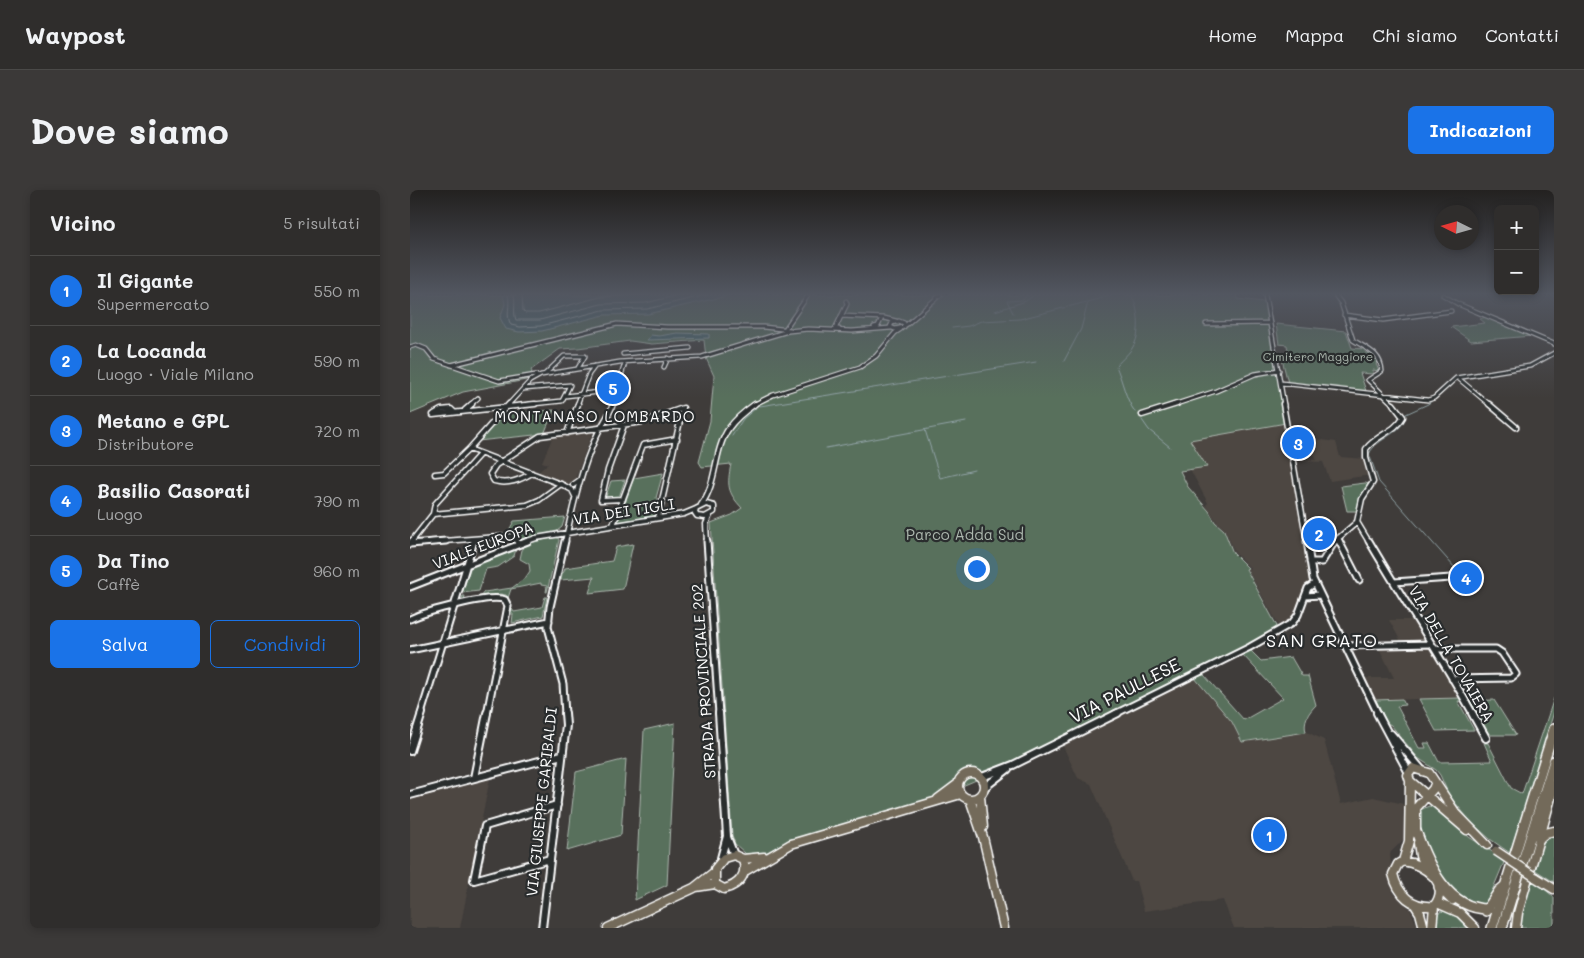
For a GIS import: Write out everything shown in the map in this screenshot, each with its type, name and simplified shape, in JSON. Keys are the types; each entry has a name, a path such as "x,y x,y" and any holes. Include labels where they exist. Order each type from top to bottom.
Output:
{"highway":[{"path":"1492,928 1554,730"},
{"path":"1502,928 1554,761"},
{"path":"1539,839 1554,785"},
{"path":"1416,831 1430,865 1455,897 1473,908 1488,909"},
{"path":"1439,887 1452,900 1469,910 1482,912 1488,909 1496,893 1506,885"}],"main road":[{"path":"1424,928 1420,913 1413,903 1402,895 1394,880 1394,868 1403,861 1409,841 1409,777 1413,768 1421,769 1432,776 1429,793 1415,811 1420,856 1426,869 1439,887 1440,899 1436,904 1432,928"},
{"name":"VIA PAULLESE","path":"935,801 958,784 962,776 974,772 982,777"},
{"path":"982,777 985,787"},
{"path":"1409,777 1417,788 1429,793 1455,812 1487,845"},
{"path":"958,784 961,794 970,799 983,837 1004,928"},
{"name":"VIA PAULLESE","path":"980,796 985,787"},
{"path":"1429,793 1436,804 1487,845 1536,876 1554,890"},
{"name":"VIA PAULLESE","path":"766,857 792,844 961,794"},
{"path":"970,799 980,796 983,837"},
{"path":"1516,928 1518,913 1539,839 1546,832 1554,830"},
{"path":"608,928 694,888 713,873 721,860 734,855 743,859 766,857"},
{"path":"694,888 715,884 724,889 729,888 739,882 745,871 766,857"},
{"path":"743,859 745,871"},
{"path":"1403,861 1414,862 1426,869"},
{"path":"713,873 715,884"},
{"path":"1413,903 1428,907 1436,904 1460,913 1475,928"}],"street":[{"path":"450,365 595,329"},
{"path":"766,336 770,329"},
{"path":"778,329 782,331"},
{"path":"410,346 416,345 426,349 434,359 499,381 538,376 578,367 594,368 655,359 705,356 782,331 869,329"},
{"path":"891,329 892,335"},
{"path":"701,505 707,496 720,446 727,430 740,415 762,400 775,394 862,366 881,352 892,335 899,329"},
{"path":"1271,329 1314,584 1409,777"},
{"path":"1310,562 1322,562 1333,543 1357,522 1362,499 1373,482 1366,452 1372,442 1398,425 1403,417 1397,408 1368,380 1382,371 1378,355 1353,340 1349,329"},
{"path":"1519,329 1554,344"},
{"path":"623,354 690,348"},
{"path":"655,359 658,350"},
{"path":"1281,383 1428,400 1434,398 1451,381 1458,378 1530,366 1554,353"},
{"path":"545,374 564,356 585,356 578,367"},
{"path":"664,367 668,358"},
{"name":"VIA GIUSEPPE GARIBALDI","path":"542,928 566,725 565,695 548,621 575,496 600,429 610,413 625,363"},
{"path":"567,433 589,374 594,368"},
{"path":"1142,415 1244,379 1272,370 1278,370"},
{"path":"435,474 444,473 523,389 538,376"},
{"path":"1458,378 1516,427"},
{"path":"523,389 569,384 564,398"},
{"path":"433,415 441,410 451,409 454,412 507,407 581,394 617,390"},
{"path":"465,410 478,398"},
{"path":"532,473 513,482 496,482 491,479 490,474 501,462 540,436 624,426 643,422 680,408 684,410 658,518"},
{"path":"622,499 601,500 608,470 624,426"},
{"path":"613,525 642,445 677,439"},
{"path":"468,449 562,484 571,487 578,486"},
{"path":"410,544 433,514 435,504 480,454"},
{"path":"571,487 581,478"},
{"path":"433,514 527,505 540,500 562,484"},
{"path":"571,487 575,496"},
{"path":"707,496 711,504 701,505 696,508 695,514 702,517 710,515"},
{"name":"STRADA PROVINCIALE 202","path":"706,524 714,510 711,504"},
{"name":"VIA DEI TIGLI","path":"684,514 696,508"},
{"name":"VIA DEI TIGLI","path":"566,532 684,514 695,514"},
{"name":"STRADA PROVINCIALE 202","path":"702,517 706,524 727,836"},
{"name":"VIA DELLA TOVAIERA","path":"1357,522 1430,644 1435,649 1486,738"},
{"name":"VIALE EUROPA","path":"410,587 518,544 566,532"},
{"path":"410,544 513,536 518,544"},
{"path":"410,751 475,538"},
{"path":"1338,538 1360,580"},
{"name":"VIA DELLA TOVAIERA","path":"1394,582 1480,576"},
{"name":"VIA PAULLESE","path":"982,777 1013,765 1250,647 1292,623 1298,615 1309,586 1314,584"},
{"path":"1305,596 1320,595"},
{"path":"410,619 425,612 500,598 505,600 508,606 474,778"},
{"path":"410,650 548,621"},
{"path":"1344,646 1430,644"},
{"path":"1435,649 1496,649 1502,653 1516,674 1512,678 1452,679"},
{"path":"1384,725 1421,769"},
{"path":"410,795 562,755"},
{"name":"VIA PAULLESE","path":"985,787 1013,765"},
{"path":"550,859 474,880 484,828 487,825 556,805"},
{"path":"727,836 734,855"},
{"path":"721,860 727,836"}],"shaded area":[{"path":"1282,424 1290,429 1291,434 1307,435 1308,438 1336,442 1340,457 1366,459 1371,475 1330,481 1323,462 1300,461 1299,459 1316,460 1315,455 1292,454 1313,584 1295,620 1281,629 1247,569 1250,568 1235,553 1225,530 1217,522 1206,505 1208,503 1190,469 1207,467 1189,440"},
{"path":"593,431 574,482 567,484 537,473 548,464 542,462 553,436"},
{"path":"1389,620 1414,620 1460,698 1376,700 1365,678 1394,678 1379,648 1404,647"},
{"path":"1194,677 1232,722 1242,742 1307,732 1324,740 1341,804 1373,797 1404,804 1404,839 1390,853 1393,892 1410,909 1418,928 1234,928 1223,900 1144,911 1136,881 1132,881 1091,784 1078,778 1063,746"},
{"path":"490,778 460,928 410,928 410,799"}],"green space":[{"name":"Parco Adda Sud","path":"410,329 1270,329 1286,423 1190,440 1207,467 1180,471 1188,487 1209,511 1215,522 1224,530 1233,553 1248,568 1246,569 1278,628 1242,649 1051,745 934,798 889,814 803,838 770,851 746,854 735,844 732,835 711,523 732,515 742,508 733,497 729,488 731,464 702,467 699,462 710,421 714,376 706,358 704,340 652,344 630,341 560,349 531,370 532,372 526,380 463,392 410,414"},
{"name":"Cimitero Maggiore","path":"1277,329 1346,331 1352,348 1364,349 1366,353 1372,353 1378,363 1376,364 1379,371 1373,370 1373,374 1360,373 1366,391 1288,383 1282,359 1290,359 1286,351 1288,351 1287,345 1279,344"},
{"path":"1454,329 1518,329 1532,336 1471,341"},
{"path":"554,410 544,434 478,441 503,414"},
{"path":"663,473 656,498 659,500 655,516 618,522 634,478"},
{"path":"625,480 619,497 605,499 611,481"},
{"path":"1370,484 1362,495 1357,511 1347,511 1341,486"},
{"path":"565,517 562,527 557,531 522,540 517,534 507,534 514,521"},
{"path":"554,537 559,540 547,592 547,586 541,585 541,583 511,589 508,598 506,595 500,594 460,602 463,596 465,596 464,601 480,597 484,592 512,588 526,577 530,571 529,564 520,559 523,545"},
{"path":"633,544 623,589 589,593 594,577 561,580 565,568 612,561 616,547"},
{"path":"516,549 514,556 498,567 486,569 479,591 462,593 471,566"},
{"path":"545,597 547,597 543,616 512,623 513,614 510,614 512,609 514,612 542,607"},
{"path":"1250,650 1261,661 1291,657 1302,676 1308,676 1316,705 1307,717 1305,724 1306,732 1242,742 1232,722 1194,677 1204,675 1244,720 1283,698 1242,654"},
{"path":"1460,698 1462,701 1458,701 1474,730 1436,731 1419,699"},
{"path":"1554,698 1554,712 1510,853 1471,822 1449,795 1436,770 1418,758 1391,725 1387,723 1376,700 1402,699 1405,705 1397,706 1419,748 1426,748 1424,743 1429,743 1439,762 1492,761 1484,743 1488,743 1511,788 1522,794"},
{"path":"1494,700 1516,735 1487,735 1467,701"},
{"path":"675,723 667,885 635,900 644,730"},
{"path":"626,759 621,835 567,851 576,772"},
{"path":"1429,806 1436,808 1469,837 1505,860 1487,903 1477,904 1466,901 1456,893 1446,882 1430,857 1421,837 1419,820 1420,810"},
{"path":"1554,833 1554,882 1534,869 1542,840 1544,837"},
{"path":"1531,878 1554,897 1554,928 1519,928"},
{"path":"1441,911 1455,914 1472,928 1436,928 1437,916"}],"water":[{"path":"508,329 548,329 542,331 519,332"},
{"path":"677,333 709,334 709,338 647,340 651,335 659,336"}],"waterway":[{"path":"1064,361 1081,329"},
{"path":"1135,412 1126,396 1116,366 1132,348 1138,329"},
{"path":"760,406 1036,362"},
{"path":"1446,389 1428,404 1406,414 1404,421 1396,431 1378,443 1369,454 1379,482 1455,568"},
{"path":"732,436 743,419 756,408"},
{"path":"1142,420 1149,430 1170,447"},
{"path":"826,448 966,422"},
{"path":"925,430 940,478 974,470"}],"place":[{"name":"Da Tino","path":"613,388"},
{"name":"Metano e GPL","path":"1298,443"},
{"name":"La Locanda","path":"1319,534"},
{"name":"Basilio Casorati","path":"1466,578"},
{"name":"Il Gigante","path":"1269,835"}],"district":[{"name":"MONTANASO LOMBARDO","path":"595,417"},
{"name":"SAN GRATO","path":"1322,641"}]}
